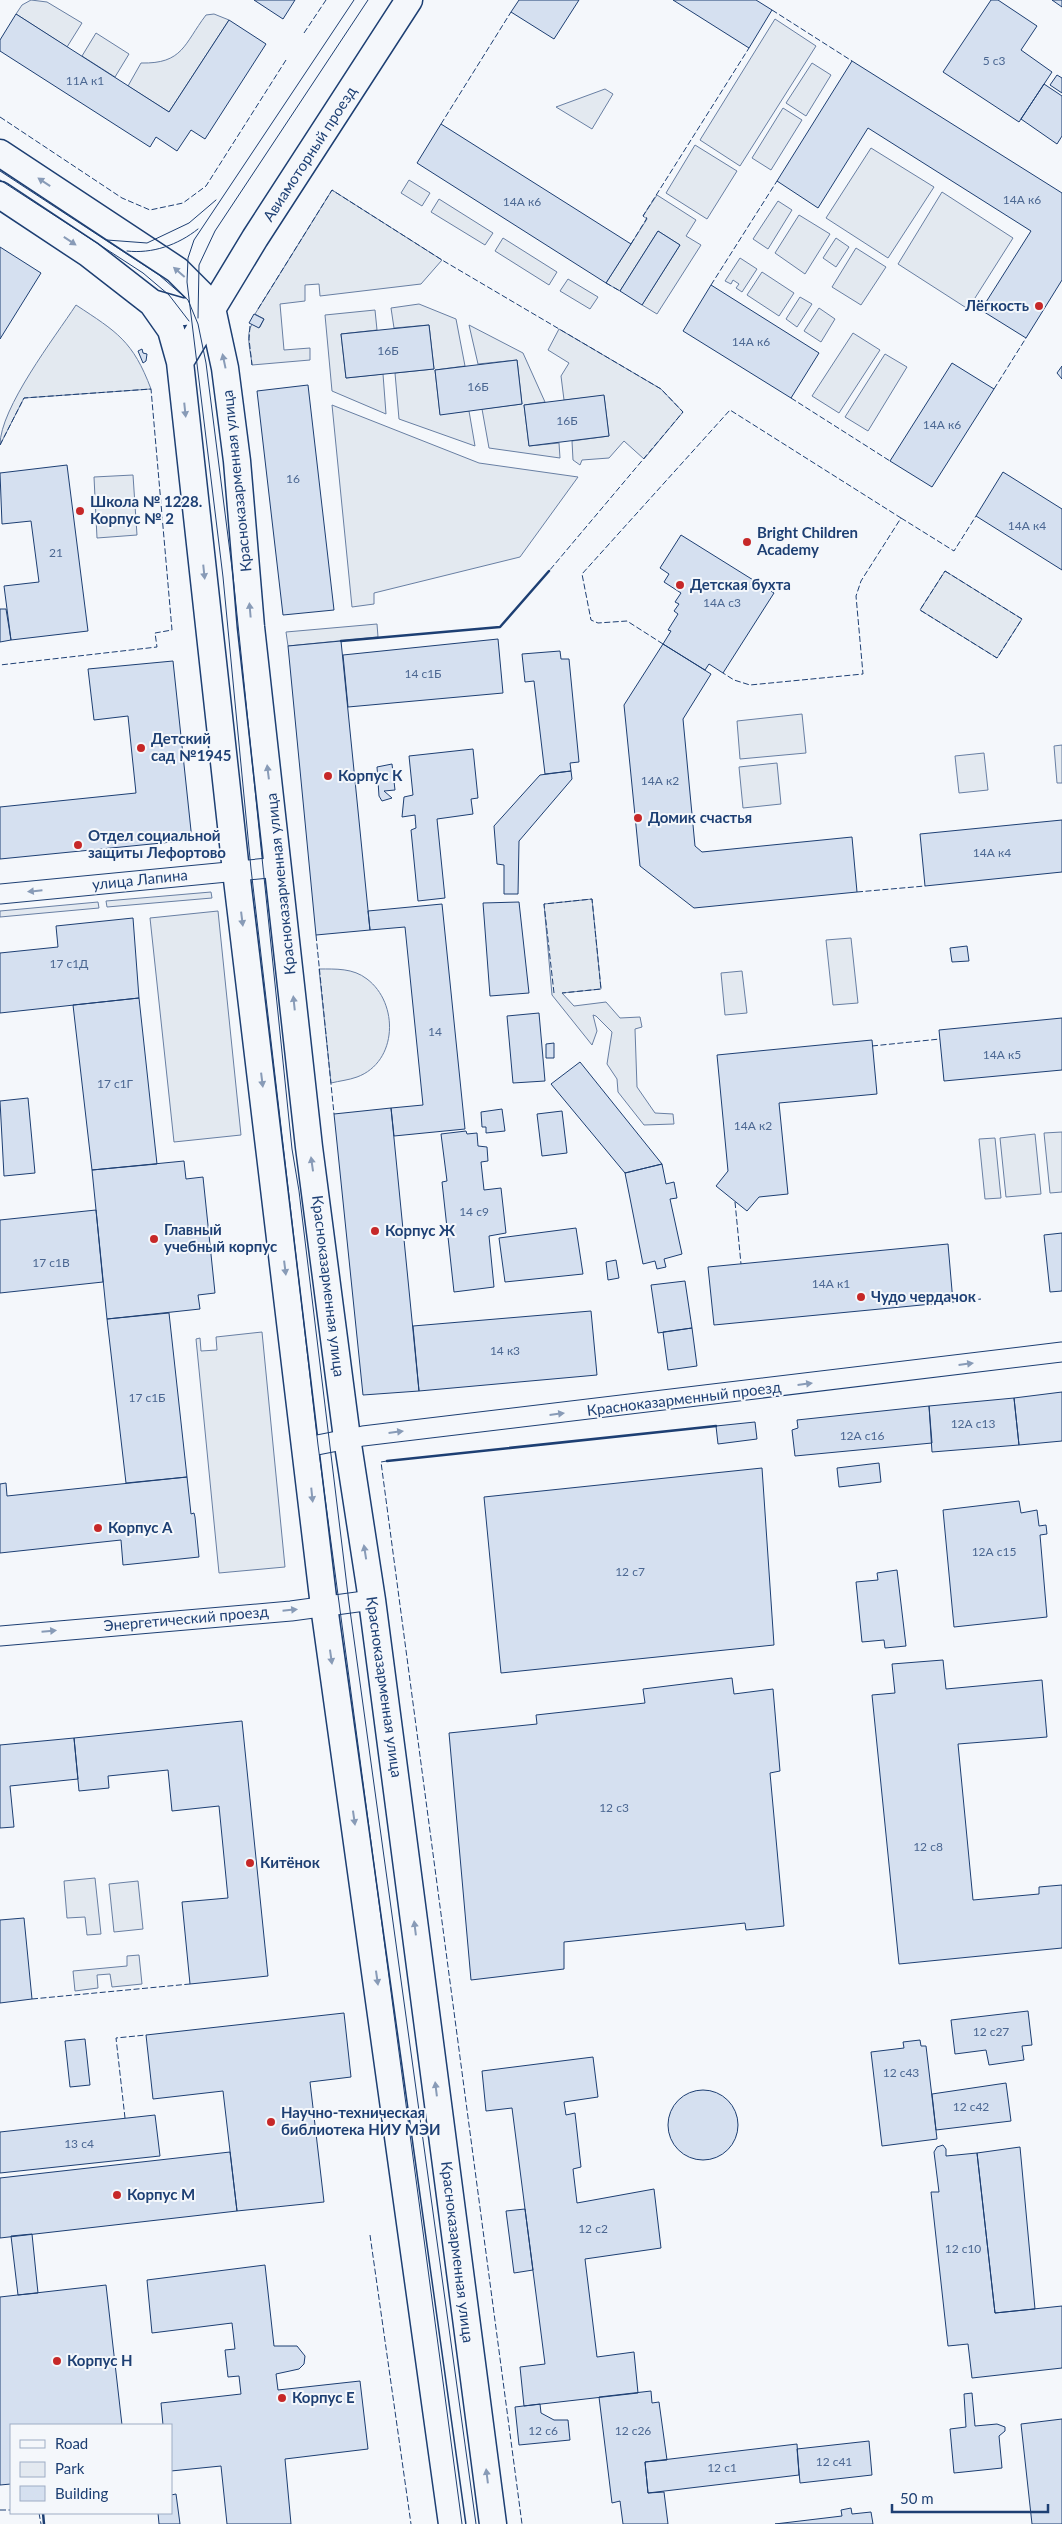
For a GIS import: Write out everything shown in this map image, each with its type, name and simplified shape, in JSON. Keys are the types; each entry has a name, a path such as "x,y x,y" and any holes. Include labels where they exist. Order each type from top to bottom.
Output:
{"main road":[{"name":"Авиамоторный проезд","path":"180,362 212,308 410,0"},
{"path":"0,153 177,270 212,308"},
{"path":"0,195 89,254 152,303 171,330 180,362 236,871 307,1447 324,1606 452,2524"},
{"path":"152,303 183,312 212,308"},
{"name":"Красноказарменная улица","path":"212,308 225,368 237,461 251,627 310,1147 347,1438 372,1600 493,2524"}],"street":[{"name":"улица Лапина","path":"0,894 279,867"},
{"name":"Красноказарменный проезд","path":"307,1447 347,1438 1062,1352"},
{"name":"Энергетический проезд","path":"0,1636 372,1600"}],"green space":[{"path":"31,0 47,2 82,23 67,47 16,14 22,5"},
{"path":"214,14 229,20 169,112 128,86 141,63 166,60 174,56 187,43 206,15"},
{"path":"775,19 816,46 740,166 700,140"},
{"path":"96,33 129,54 115,77 82,56"},
{"path":"812,63 831,75 806,116 786,103"},
{"path":"605,89 613,94 592,129 556,107"},
{"path":"783,108 802,120 771,170 752,158"},
{"path":"695,145 737,171 707,219 666,193"},
{"path":"871,148 934,187 888,258 826,218"},
{"path":"409,180 430,193 422,206 401,193"},
{"path":"332,190 442,260 421,284 320,296 319,284 305,285 305,301 280,304 284,350 310,348 310,360 252,365 249,338 250,328 252,324 260,327 264,319 255,314"},
{"path":"942,192 1013,238 968,309 898,264"},
{"path":"657,195 696,220 686,236 701,245 657,314 642,305 680,245 658,231 620,291 606,283 647,219 643,216"},
{"path":"439,199 493,233 485,245 431,212"},
{"path":"778,201 792,210 768,249 753,239"},
{"path":"799,215 830,234 805,274 775,253"},
{"path":"503,238 557,272 549,285 495,251"},
{"path":"836,238 849,247 836,267 823,258"},
{"path":"856,248 886,267 861,305 832,287"},
{"path":"740,258 757,269 742,292 736,288 739,284 733,280 731,284 725,281"},
{"path":"762,272 794,293 779,316 747,295"},
{"path":"568,279 598,297 590,309 560,291"},
{"path":"800,297 812,304 797,327 786,319"},
{"path":"419,304 456,319 465,366 435,370 440,414 469,411 475,446 399,419 395,373 434,369 429,325 394,328 391,308"},
{"path":"76,305 122,339 137,359 151,389 24,398 0,445 2,430 19,393 30,373"},
{"path":"819,308 835,319 821,342 804,331"},
{"path":"375,310 377,330 341,334 346,378 383,374 386,414 332,391 325,315"},
{"path":"469,325 523,353 545,402 524,405 529,446 559,443 560,458 489,448 482,409 522,404 517,360 478,364"},
{"path":"559,329 661,389 683,412 644,459 624,441 609,458 582,460 580,465 573,460 572,441 609,436 604,396 564,400 561,376 569,363 548,350"},
{"path":"853,333 880,350 839,413 812,396"},
{"path":"885,354 907,367 868,431 845,417"},
{"path":"332,405 479,463 578,477 520,557 374,593 374,604 352,607"},
{"path":"133,475 137,535 97,538 94,477"},
{"path":"945,571 1022,619 997,658 920,610"},
{"path":"377,624 378,637 288,646 286,632"},
{"path":"802,714 806,753 740,759 737,721"},
{"path":"1062,745 1062,783 1057,783 1054,746"},
{"path":"984,753 988,790 959,793 955,756"},
{"path":"777,763 781,804 743,808 739,767"},
{"path":"211,892 212,898 107,907 106,901"},
{"path":"592,899 601,989 562,993 574,1006 606,1002 620,1018 640,1017 642,1027 635,1029 637,1087 655,1113 673,1114 674,1124 644,1125 618,1092 617,1079 607,1064 612,1032 593,1015 597,1031 592,1045 552,995 544,904"},
{"path":"98,902 99,908 0,917 0,911"},
{"path":"218,911 241,1135 174,1142 150,918"},
{"path":"851,938 858,1003 833,1005 826,940"},
{"path":"319,969 338,969 362,975 377,989 385,1002 389,1017 387,1046 380,1059 371,1069 357,1077 331,1083"},
{"path":"742,971 747,1013 725,1015 721,973"},
{"path":"1062,1132 1062,1192 1050,1193 1044,1133"},
{"path":"1035,1134 1041,1194 1006,1197 1000,1138"},
{"path":"995,1138 1001,1198 985,1199 979,1139"},
{"path":"262,1332 285,1567 219,1573 196,1339 200,1338 201,1351 217,1350 216,1337"},
{"path":"95,1878 101,1934 87,1935 85,1917 67,1918 64,1881"},
{"path":"138,1881 143,1929 114,1932 109,1884"},
{"path":"139,1955 142,1984 112,1987 110,1974 97,1975 98,1988 75,1991 73,1971 127,1966 127,1956"}],"building":[{"path":"254,0 295,0 283,19"},
{"path":"519,0 579,0 554,39 511,12"},
{"path":"673,0 756,0 772,10 749,48"},
{"path":"991,0 998,0 1037,26 1021,50 1052,72 1019,122 943,72"},
{"path":"1052,0 1062,0 1062,7"},
{"path":"16,14 169,112 229,20 266,44 205,139 191,130 177,151 156,137 150,147 0,51 0,40"},
{"path":"852,61 1062,193 1062,280 1026,338 981,310 1031,231 868,128 818,208 777,181"},
{"path":"1057,75 1062,78 1062,93 1050,85"},
{"path":"1044,84 1062,96 1062,136 1057,144 1021,119"},
{"path":"441,124 631,244 606,283 417,163"},
{"path":"658,231 680,245 642,305 620,291"},
{"path":"0,247 41,273 0,339"},
{"path":"711,285 819,353 791,398 683,331"},
{"path":"254,314 264,319 259,328 249,323"},
{"path":"429,325 434,369 346,378 341,334"},
{"path":"142,349 143,353 147,354 146,361 143,363 138,351"},
{"path":"517,360 522,404 440,415 435,370"},
{"path":"952,363 994,389 932,487 890,461"},
{"path":"1062,366 1062,379 1057,373"},
{"path":"308,385 334,610 283,615 257,391"},
{"path":"604,395 609,436 529,446 524,405"},
{"path":"67,465 88,631 11,640 4,586 39,582 31,521 2,524 0,473"},
{"path":"1003,472 1062,509 1062,570 976,516"},
{"path":"681,535 774,593 723,673 709,664 705,670 663,644 671,631 668,630 678,614 674,611 679,604 675,602 681,593 664,582 669,574 660,568"},
{"path":"0,609 6,609 11,640 0,642"},
{"path":"498,639 503,693 348,707 343,655"},
{"name":"Корпус К","path":"341,641 370,930 316,935 288,646"},
{"path":"663,644 711,674 683,719 695,846 702,852 852,837 857,892 694,908 640,866 624,705"},
{"path":"560,651 561,659 569,659 579,762 570,763 571,771 545,774 534,681 525,682 522,654"},
{"path":"173,661 192,840 0,859 0,807 136,793 128,716 94,720 88,669"},
{"path":"473,749 478,798 471,799 473,814 437,819 445,898 418,901 411,830 416,828 415,815 402,817 404,797 413,795 409,756"},
{"path":"392,764 395,790 384,791 392,798 382,801 379,796 377,767"},
{"path":"571,771 572,779 519,841 518,894 504,894 504,865 497,864 494,826 540,775"},
{"path":"1062,820 1062,872 925,886 920,834"},
{"path":"519,902 529,993 490,996 483,903"},
{"path":"442,904 465,1129 394,1136 391,1108 423,1105 405,927 370,930 368,911"},
{"path":"133,918 139,998 0,1013 0,953 58,947 56,926"},
{"path":"967,946 969,961 952,962 950,948"},
{"path":"139,998 157,1164 92,1170 73,1005"},
{"path":"539,1013 545,1081 513,1083 507,1016"},
{"path":"1062,1018 1062,1070 944,1081 939,1030"},
{"path":"872,1040 877,1094 779,1103 788,1194 759,1197 747,1211 716,1186 728,1171 717,1055"},
{"path":"554,1043 554,1058 546,1058 546,1044"},
{"path":"580,1062 662,1164 625,1173 551,1084"},
{"path":"28,1098 35,1173 4,1176 0,1101"},
{"name":"Корпус Ж","path":"391,1108 419,1391 363,1395 334,1114"},
{"path":"502,1109 505,1131 486,1133 486,1127 482,1127 481,1112"},
{"path":"562,1111 567,1153 542,1156 537,1114"},
{"path":"466,1131 467,1134 477,1133 478,1146 487,1147 488,1161 481,1162 484,1190 501,1188 506,1233 489,1236 494,1287 454,1292 442,1182 447,1181 441,1134"},
{"name":"Главный учебный корпус","path":"184,1161 186,1179 203,1177 215,1293 198,1295 200,1309 107,1319 92,1170"},
{"path":"662,1164 666,1184 674,1182 677,1198 670,1199 682,1254 664,1259 666,1267 657,1269 655,1261 643,1264 625,1173"},
{"path":"96,1210 103,1282 0,1293 0,1220"},
{"path":"576,1228 583,1274 505,1282 499,1238"},
{"path":"1062,1233 1062,1291 1050,1292 1044,1235"},
{"path":"948,1244 953,1302 714,1325 708,1267"},
{"path":"616,1260 619,1278 608,1280 606,1262"},
{"path":"685,1281 692,1328 658,1333 651,1285"},
{"path":"591,1311 597,1375 419,1391 413,1326"},
{"path":"169,1313 187,1477 126,1483 107,1319"},
{"path":"692,1328 697,1366 668,1370 663,1332"},
{"path":"1062,1392 1062,1441 1019,1445 1014,1398"},
{"path":"1014,1398 1019,1445 932,1452 929,1406"},
{"path":"929,1406 932,1443 795,1456 792,1430 798,1428 797,1420"},
{"path":"755,1422 757,1439 718,1444 716,1426"},
{"path":"879,1463 881,1482 839,1487 837,1468"},
{"path":"762,1468 774,1645 501,1673 484,1497"},
{"name":"Корпус А","path":"187,1477 191,1514 194,1513 195,1517 199,1557 123,1565 121,1540 0,1553 0,1484 6,1483 7,1496"},
{"path":"1019,1501 1021,1513 1037,1510 1039,1526 1046,1525 1047,1534 1040,1535 1047,1617 954,1627 943,1510"},
{"path":"897,1570 906,1646 885,1648 884,1640 862,1642 856,1582 878,1580 877,1573"},
{"path":"943,1660 946,1689 1042,1680 1047,1737 958,1744 973,1900 1039,1894 1039,1887 1062,1885 1062,1948 899,1964 872,1695 895,1693 892,1664"},
{"path":"732,1678 734,1694 773,1689 780,1771 770,1773 784,1926 746,1930 745,1923 564,1942 564,1969 471,1980 449,1733 537,1724 536,1715 645,1703 643,1689"},
{"path":"242,1721 268,1976 190,1984 182,1902 228,1898 219,1806 172,1811 168,1770 108,1776 109,1788 79,1791 74,1738"},
{"path":"74,1738 78,1779 10,1786 14,1827 0,1828 0,1745"},
{"path":"24,1918 32,1999 0,2003 0,1920"},
{"path":"1028,2011 1032,2045 1022,2046 1024,2060 989,2065 986,2050 955,2054 951,2020"},
{"name":"Научно-техническая библиотека НИУ МЭИ","path":"344,2013 351,2077 310,2082 324,2202 237,2211 223,2091 153,2099 146,2035"},
{"path":"85,2039 90,2085 70,2087 65,2041"},
{"path":"920,2040 921,2046 926,2046 937,2139 882,2146 871,2052 904,2048 903,2042"},
{"path":"593,2057 598,2097 564,2102 566,2115 575,2113 581,2167 573,2169 577,2203 654,2189 661,2248 585,2259 597,2357 634,2352 638,2393 524,2406 520,2367 545,2364 512,2108 486,2111 482,2071"},
{"path":"1006,2083 1011,2121 936,2130 932,2094"},
{"path":"703,2090 716,2093 728,2100 735,2112 738,2125 735,2138 728,2150 716,2157 703,2160 690,2157 678,2150 671,2138 668,2125 671,2112 678,2100 690,2093"},
{"path":"155,2115 160,2156 0,2173 0,2132"},
{"path":"943,2145 946,2149 946,2156 977,2153 995,2313 1062,2306 1062,2368 972,2378 968,2344 948,2346 931,2192 939,2192 934,2152 937,2147"},
{"path":"1020,2147 1035,2309 995,2313 977,2153"},
{"name":"Корпус М","path":"230,2152 237,2211 0,2238 0,2178"},
{"path":"525,2209 533,2270 514,2273 506,2211"},
{"path":"32,2234 38,2293 18,2295 11,2236"},
{"name":"Корпус Е","path":"265,2265 274,2346 297,2346 305,2356 304,2364 299,2369 276,2374 278,2390 360,2381 368,2449 285,2459 291,2524 227,2524 221,2466 172,2471 172,2424 163,2424 161,2403 241,2394 239,2376 228,2377 225,2350 235,2349 232,2323 152,2333 147,2280"},
{"name":"Корпус Н","path":"106,2285 122,2424 10,2424 10,2484 0,2485 0,2297"},
{"path":"651,2391 652,2403 659,2402 667,2460 645,2462 648,2493 664,2492 668,2524 623,2524 620,2501 612,2503 599,2397"},
{"path":"972,2393 975,2426 997,2424 1005,2427 1005,2431 999,2436 1002,2468 954,2473 950,2429 966,2427 964,2394"},
{"path":"540,2404 541,2413 554,2420 568,2420 570,2440 519,2445 515,2407"},
{"path":"1062,2419 1062,2524 1032,2524 1021,2424"},
{"path":"869,2441 872,2475 800,2483 797,2449"},
{"path":"797,2444 799,2475 648,2493 645,2462"},
{"path":"176,2494 180,2524 159,2524 158,2514 172,2514 172,2495"},
{"path":"851,2508 852,2514 871,2512 873,2524 775,2524 842,2516 841,2510"}],"tram line":[{"path":"354,0 194,240 188,258 187,282 223,577 251,869 318,1445 462,2524"},
{"path":"198,318 199,265 215,231 368,0"},
{"path":"0,171 159,275 188,300 198,324 206,363 233,576 292,1149 299,1191 349,1603 476,2524"},
{"path":"0,180 143,273 169,295 189,321"},
{"path":"107,240 147,243 189,223 216,200"},
{"path":"127,251 155,250 182,240 198,229"}],"fence":[{"path":"304,33 326,0"},
{"path":"772,10 852,61"},
{"path":"441,124 511,12"},
{"path":"631,244 647,218 643,216 749,48"},
{"path":"0,117 122,198 150,210 183,203 206,186 286,60"},
{"path":"711,285 777,181"},
{"path":"258,309 332,190 442,260 661,389 683,412 549,571"},
{"path":"606,283 620,291"},
{"path":"250,326 249,339 252,365"},
{"path":"994,389 1026,338"},
{"path":"0,445 24,398 151,389 172,630 155,633 157,647 0,665"},
{"path":"791,398 890,461"},
{"path":"663,644 627,621 598,623 591,620 582,574 730,410 901,518 861,581 856,596 863,674 750,685 734,680 723,673"},
{"path":"901,518 954,551 976,516"},
{"path":"945,571 1022,619 997,658 920,610 945,571"},
{"path":"857,892 925,886"},
{"path":"554,993 544,904 592,899 601,989 562,993"},
{"path":"316,935 334,1114"},
{"path":"872,1046 940,1039"},
{"path":"735,1202 741,1264"},
{"path":"953,1302 981,1299"},
{"path":"387,1461 381,1462 522,2524"},
{"path":"32,1999 190,1984"},
{"path":"125,2118 116,2038 146,2035"},
{"path":"370,2235 411,2524"},
{"path":"0,2510 10,2510"},
{"path":"39,2514 41,2524"}],"wall":[{"path":"341,641 500,627 549,571"},
{"path":"387,1461 716,1426"},
{"path":"43,2514 44,2524"}],"place":[{"name":"Лёгкость","path":"1039,306"},
{"name":"Школа № 1228. Корпус № 2","path":"80,511"},
{"name":"Bright Children Academy","path":"747,542"},
{"name":"Детская бухта","path":"680,585"},
{"name":"Детский сад №1945","path":"141,748"},
{"name":"Корпус К","path":"328,776"},
{"name":"Домик счастья","path":"638,818"},
{"name":"Отдел социальной защиты Лефортово","path":"78,845"},
{"name":"Корпус Ж","path":"375,1231"},
{"name":"Главный учебный корпус","path":"154,1239"},
{"name":"Чудо чердачок","path":"861,1297"},
{"name":"Корпус А","path":"98,1528"},
{"name":"Китёнок","path":"250,1863"},
{"name":"Научно-техническая библиотека НИУ МЭИ","path":"271,2122"},
{"name":"Корпус М","path":"117,2195"},
{"name":"Корпус Н","path":"57,2361"},
{"name":"Корпус Е","path":"282,2398"}]}
